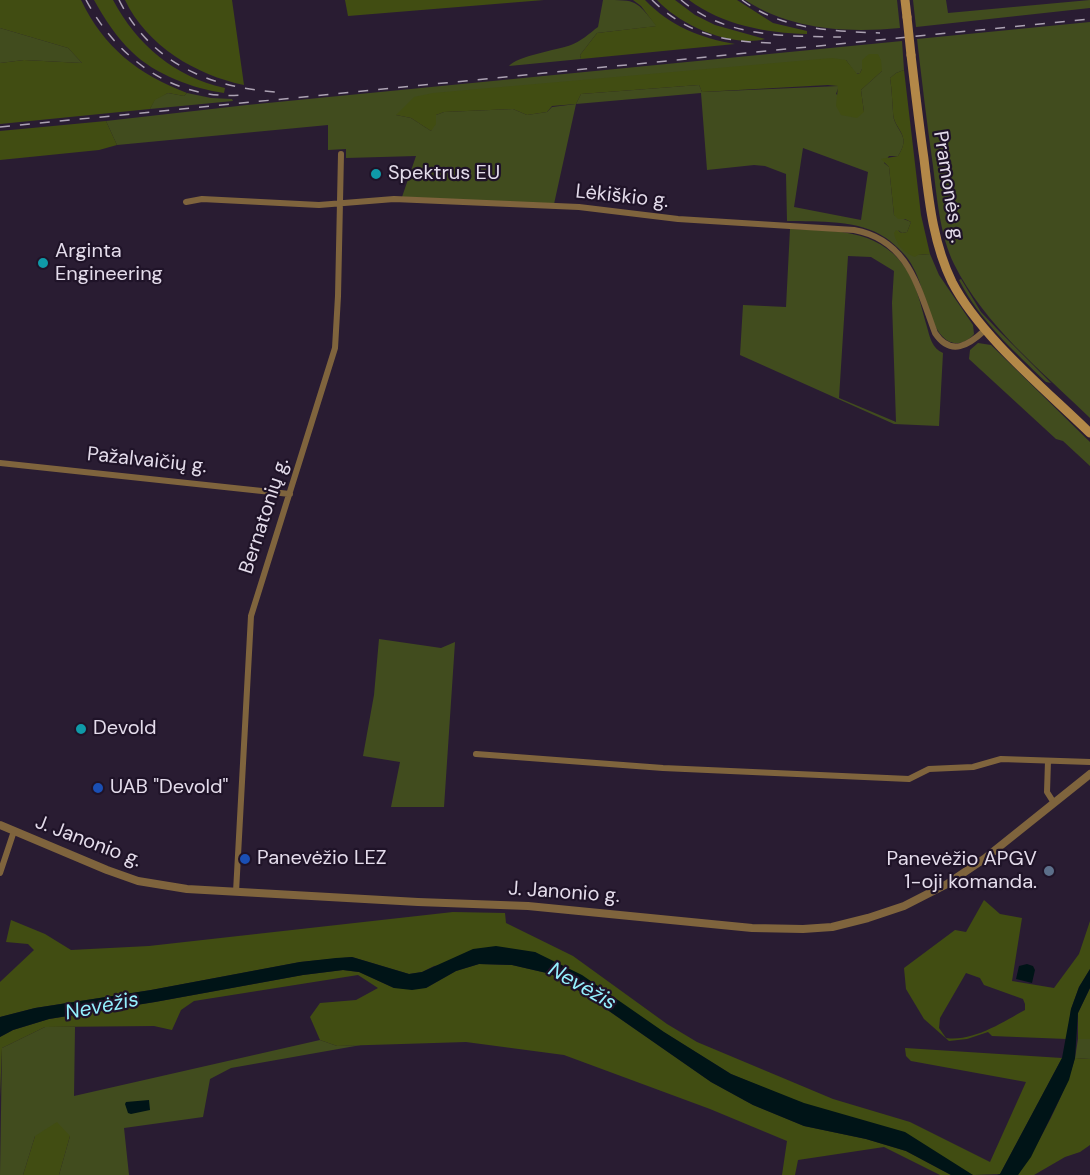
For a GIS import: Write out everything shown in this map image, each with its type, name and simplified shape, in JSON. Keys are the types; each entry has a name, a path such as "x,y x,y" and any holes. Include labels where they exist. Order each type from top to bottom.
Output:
{"main road":[{"name":"Pramonės g.","path":"905,0 928,200 935,235 952,282 986,330 1090,433"}],"street":[{"name":"Bernatonių g.","path":"236,892 251,616 335,348 341,154"},
{"name":"Lėkiškio g.","path":"186,202 202,199 340,204 394,199 579,207 678,219 864,231 892,248 906,262 912,272 934,333 940,340 949,346 968,345 986,330"},
{"name":"Pažalvaičių g.","path":"0,463 290,494"},
{"path":"476,754 680,769 909,779 929,769 973,767 1002,759 1090,762"},
{"path":"1048,761 1047,792 1054,803"},
{"name":"J. Janonio g.","path":"0,825 107,870 138,880 187,889 528,906 761,929 820,928 855,922 881,914 947,884 984,859 1090,774"},
{"path":"0,873 14,831"}],"green space":[{"path":"0,0 81,0 100,32 124,57 153,77 187,93 184,96 168,93 155,100 150,109 0,124 0,63 24,60 82,63 68,48 0,28"},
{"path":"94,0 113,0 134,31 159,57 190,76 225,88 224,93 175,79 141,60 116,34"},
{"path":"125,0 232,0 244,85 208,74 175,56 146,31"},
{"path":"345,0 544,0 348,16"},
{"path":"603,0 623,0 635,3 657,26 597,33 580,55 581,59 509,66 528,56 578,42 598,27"},
{"path":"633,0 645,0 665,17 686,30 735,44 581,59 580,55 597,33 656,26 641,6"},
{"path":"657,0 675,0 695,15 715,25 765,39 737,40 707,32 679,18"},
{"path":"689,0 737,0 773,23 807,31 807,34 776,32 745,26 716,16"},
{"path":"745,0 897,0 900,28 860,30 820,27 781,18"},
{"path":"913,0 946,0 948,13 1090,0 1090,8 916,27"},
{"path":"1090,22 1090,418 998,328 982,308 954,264 945,241 940,216 917,39"},
{"path":"0,28 68,48 82,63 24,60 0,63"},
{"path":"902,41 904,70 890,78 894,118 904,143 898,156 889,156 884,163 889,167 894,215 911,222 907,232 902,233 898,230 918,255 930,254 939,275 973,325 974,334 965,341 954,343 939,332 929,312 912,264 886,238 863,227 825,222 787,221 786,174 765,166 754,165 707,170 701,93 576,104 554,204 402,197 416,156 346,158 346,149 328,150 328,125 117,145 106,121 247,105","holes":["846,60 856,74 862,69 882,71 861,90 864,112 836,94 839,86 702,92 699,85 581,94 576,104 552,107 547,112 527,115 513,109 444,112 436,115 431,131 411,118 396,115","803,148 868,172 861,220 794,207"]},
{"path":"869,54 878,54 882,71 861,90 864,112 857,118 841,115 836,106 838,86 828,85 702,92 699,85 581,94 576,104 552,106 547,112 527,115 513,109 444,112 436,115 436,124 431,131 411,118 396,115 414,97 433,93 832,58 846,60 857,74 862,69 862,60"},
{"path":"904,70 921,215 930,254 915,257 904,251 895,237 896,230 902,233 907,232 911,222 898,219 894,215 889,167 881,159 898,156 904,142 894,118 890,78"},
{"path":"168,93 184,96 187,93 233,101 150,109 155,99"},
{"path":"106,121 117,145 99,150 0,160 0,131"},
{"path":"790,229 853,234 881,244 904,266 912,280 930,339 943,353 939,426 894,424 740,355 743,305 786,307","holes":["848,256 871,257 894,271 892,303 896,422 839,398"]},
{"path":"961,279 981,312 1051,383 1046,382 987,322 967,295 959,280"},
{"path":"978,343 991,345 1090,442 1090,466 1063,441 1056,439 969,359 970,350"},
{"path":"379,639 441,648 455,642 444,807 391,807 400,762 363,756 374,695"},
{"path":"984,900 1000,914 1022,918 1012,981 1054,988 1079,954 1090,921 1090,969 1079,987 1071,1009 1067,1039 992,1036 988,1032 967,1039 949,1041 924,1019 906,989 904,968 955,930 966,932","holes":["966,973 980,978 984,985 1023,999 1025,1010 977,1034 946,1038 939,1028 940,1018"]},
{"path":"453,912 505,913 506,923 573,956 667,1024 697,1042 833,1099 910,1122 990,1162 1026,1082 911,1061 906,1056 905,1048 1062,1058 1000,1174 973,1175 731,1074 535,952 434,966 422,972 409,974 352,957 300,962 151,990 35,1008 0,1017 0,982 34,950 28,944 6,942 11,920 45,934 71,950 149,946"},
{"path":"479,964 512,965 551,974 586,995 711,1082 753,1105 804,1126 866,1139 906,1151 951,1175 940,1175 884,1147 798,1160 795,1175 782,1175 787,1141 710,1109 564,1055 466,1042 337,1046 320,1040 310,1017 320,1003 356,1000 378,988 358,975 194,1001 181,1010 172,1030 154,1026 45,1027 2,1048 0,1097 0,1037 13,1030 49,1019 343,970 359,972 394,988 426,988 456,971"},
{"path":"1090,988 1090,1039 1078,1039 1078,1013"},
{"path":"45,1027 75,1027 74,1096 320,1040 337,1046 361,1045 231,1068 210,1079 203,1117 124,1128 129,1175 59,1175 70,1136 35,1136 23,1175 0,1175 2,1048"},
{"path":"1078,1039 1090,1039 1090,1059 1075,1058"},
{"path":"1075,1058 1090,1059 1090,1145 1034,1175 1018,1175 1051,1118"},
{"path":"57,1122 70,1136 59,1175 23,1175 35,1136"}],"water":[{"name":"Nevėžis","path":"496,946 535,952 582,975 664,1032 731,1074 804,1103 905,1132 973,1175 951,1175 906,1151 866,1139 804,1126 753,1105 711,1082 586,995 551,974 512,965 479,964 456,971 426,988 412,990 394,988 359,972 343,970 303,975 49,1019 13,1030 0,1037 0,1017 35,1008 151,990 300,962 336,958 352,957 409,974 422,972 473,949"},
{"path":"1027,964 1033,966 1035,970 1032,983 1016,979 1019,966"},
{"path":"1090,969 1090,988 1078,1013 1075,1058 1069,1080 1031,1157 1018,1175 997,1175 1000,1174 1062,1058 1071,1009 1079,987"},
{"path":"149,1100 150,1110 128,1113 126,1102"}],"railway":[{"path":"86,0 114,40 150,72 194,91 218,95 243,95"},
{"path":"119,0 132,22 147,40 184,68 227,84 275,92"},
{"path":"652,0 680,22 709,35 741,41 776,43"},
{"path":"681,0 717,22 737,28 778,35 841,37"},
{"path":"742,0 774,18 791,23 826,30 880,33"},
{"path":"0,127 1090,19"}],"place":[{"name":"Spektrus EU","path":"376,174"},
{"name":"Arginta Engineering","path":"43,263"},
{"name":"Devold","path":"81,729"},
{"name":"UAB \"Devold\"","path":"98,788"},
{"name":"Panevėžio LEZ","path":"245,859"},
{"name":"Panevėžio APGV 1-oji komanda.","path":"1049,871"}]}
